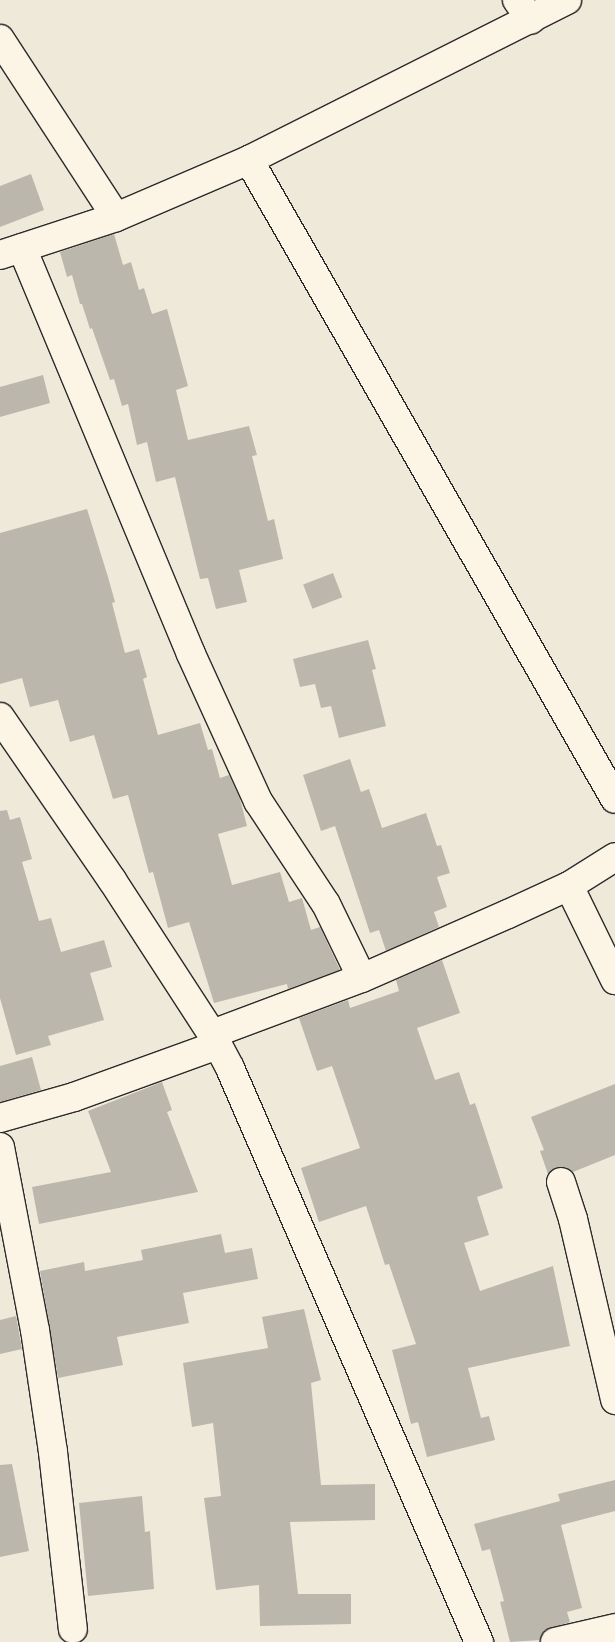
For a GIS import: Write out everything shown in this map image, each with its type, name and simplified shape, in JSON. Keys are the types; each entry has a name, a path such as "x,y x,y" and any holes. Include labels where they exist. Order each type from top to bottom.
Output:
{"street":[{"path":"362,978 326,904 258,801 11,252 116,217 249,160 524,10 567,0"},
{"path":"0,39 116,217"},
{"path":"249,160 615,799"},
{"path":"0,717 112,880 215,1039 260,1134 342,1329 479,1642"},
{"path":"0,1118 74,1097 362,978 569,886 615,858"},
{"path":"569,886 615,980"},
{"path":"0,1147 36,1330 53,1452 73,1629"},
{"path":"561,1182 573,1219 615,1400"},
{"path":"555,1642 615,1628"}],"building":[{"path":"31,174 44,210 0,227 0,186"},
{"path":"114,234 123,265 131,262 139,290 144,288 152,314 167,309 188,386 176,390 188,440 249,426 257,455 252,456 268,521 274,519 283,559 239,570 247,602 216,609 208,578 200,579 175,477 156,482 147,442 137,445 128,404 122,406 114,379 110,380 92,328 90,329 82,304 80,304 72,275 67,277 60,252"},
{"path":"43,375 50,403 0,417 0,387"},
{"path":"87,509 115,602 112,603 125,653 139,649 147,677 143,679 158,735 200,723 208,750 212,749 220,778 229,775 240,799 247,826 218,834 232,885 280,872 289,902 302,898 311,930 320,927 340,970 288,989 287,984 214,1003 189,922 168,928 153,872 149,873 128,795 113,799 94,735 70,742 58,700 30,707 22,678 0,684 0,533"},
{"path":"333,573 342,597 312,609 303,584"},
{"path":"368,640 376,669 372,670 386,726 339,738 331,706 321,708 315,684 300,687 293,659"},
{"path":"350,759 361,792 369,789 382,828 426,813 437,846 441,845 450,873 437,877 447,907 434,912 439,927 386,951 379,930 370,933 335,826 321,831 303,775"},
{"path":"7,810 10,820 20,817 32,859 22,862 39,921 51,918 61,952 104,940 112,967 90,973 104,1020 48,1036 51,1045 16,1055 0,998 0,811"},
{"path":"442,960 460,1013 417,1028 435,1080 459,1072 470,1105 475,1103 503,1188 477,1197 489,1235 464,1243 480,1291 553,1266 570,1346 468,1368 481,1418 489,1416 495,1440 427,1457 418,1422 411,1424 392,1350 416,1344 389,1264 385,1265 366,1206 319,1222 301,1168 360,1148 332,1066 317,1071 299,1018 348,1000 350,1008 399,991 396,980"},
{"path":"32,1057 41,1090 0,1102 0,1066"},
{"path":"162,1082 172,1110 167,1112 198,1192 39,1224 32,1187 111,1172 88,1111"},
{"path":"615,1084 615,1155 573,1172 565,1167 557,1167 548,1174 540,1151 544,1150 531,1117"},
{"path":"221,1234 225,1253 252,1248 258,1279 183,1293 189,1323 117,1337 123,1365 58,1378 40,1271 84,1262 85,1271 143,1260 141,1250"},
{"path":"304,1309 321,1380 311,1383 321,1485 375,1484 375,1520 290,1522 298,1594 351,1594 351,1624 260,1626 259,1585 216,1590 204,1498 221,1496 213,1423 192,1427 183,1363 268,1348 262,1317"},
{"path":"16,1316 22,1349 0,1354 0,1320"},
{"path":"12,1464 29,1551 0,1557 0,1465"},
{"path":"615,1480 615,1511 561,1525 582,1608 567,1612 570,1622 545,1630 540,1640 510,1642 500,1602 504,1601 490,1549 482,1551 474,1524 560,1501 558,1494"},
{"path":"142,1496 145,1532 150,1531 154,1589 88,1596 79,1503"}]}
